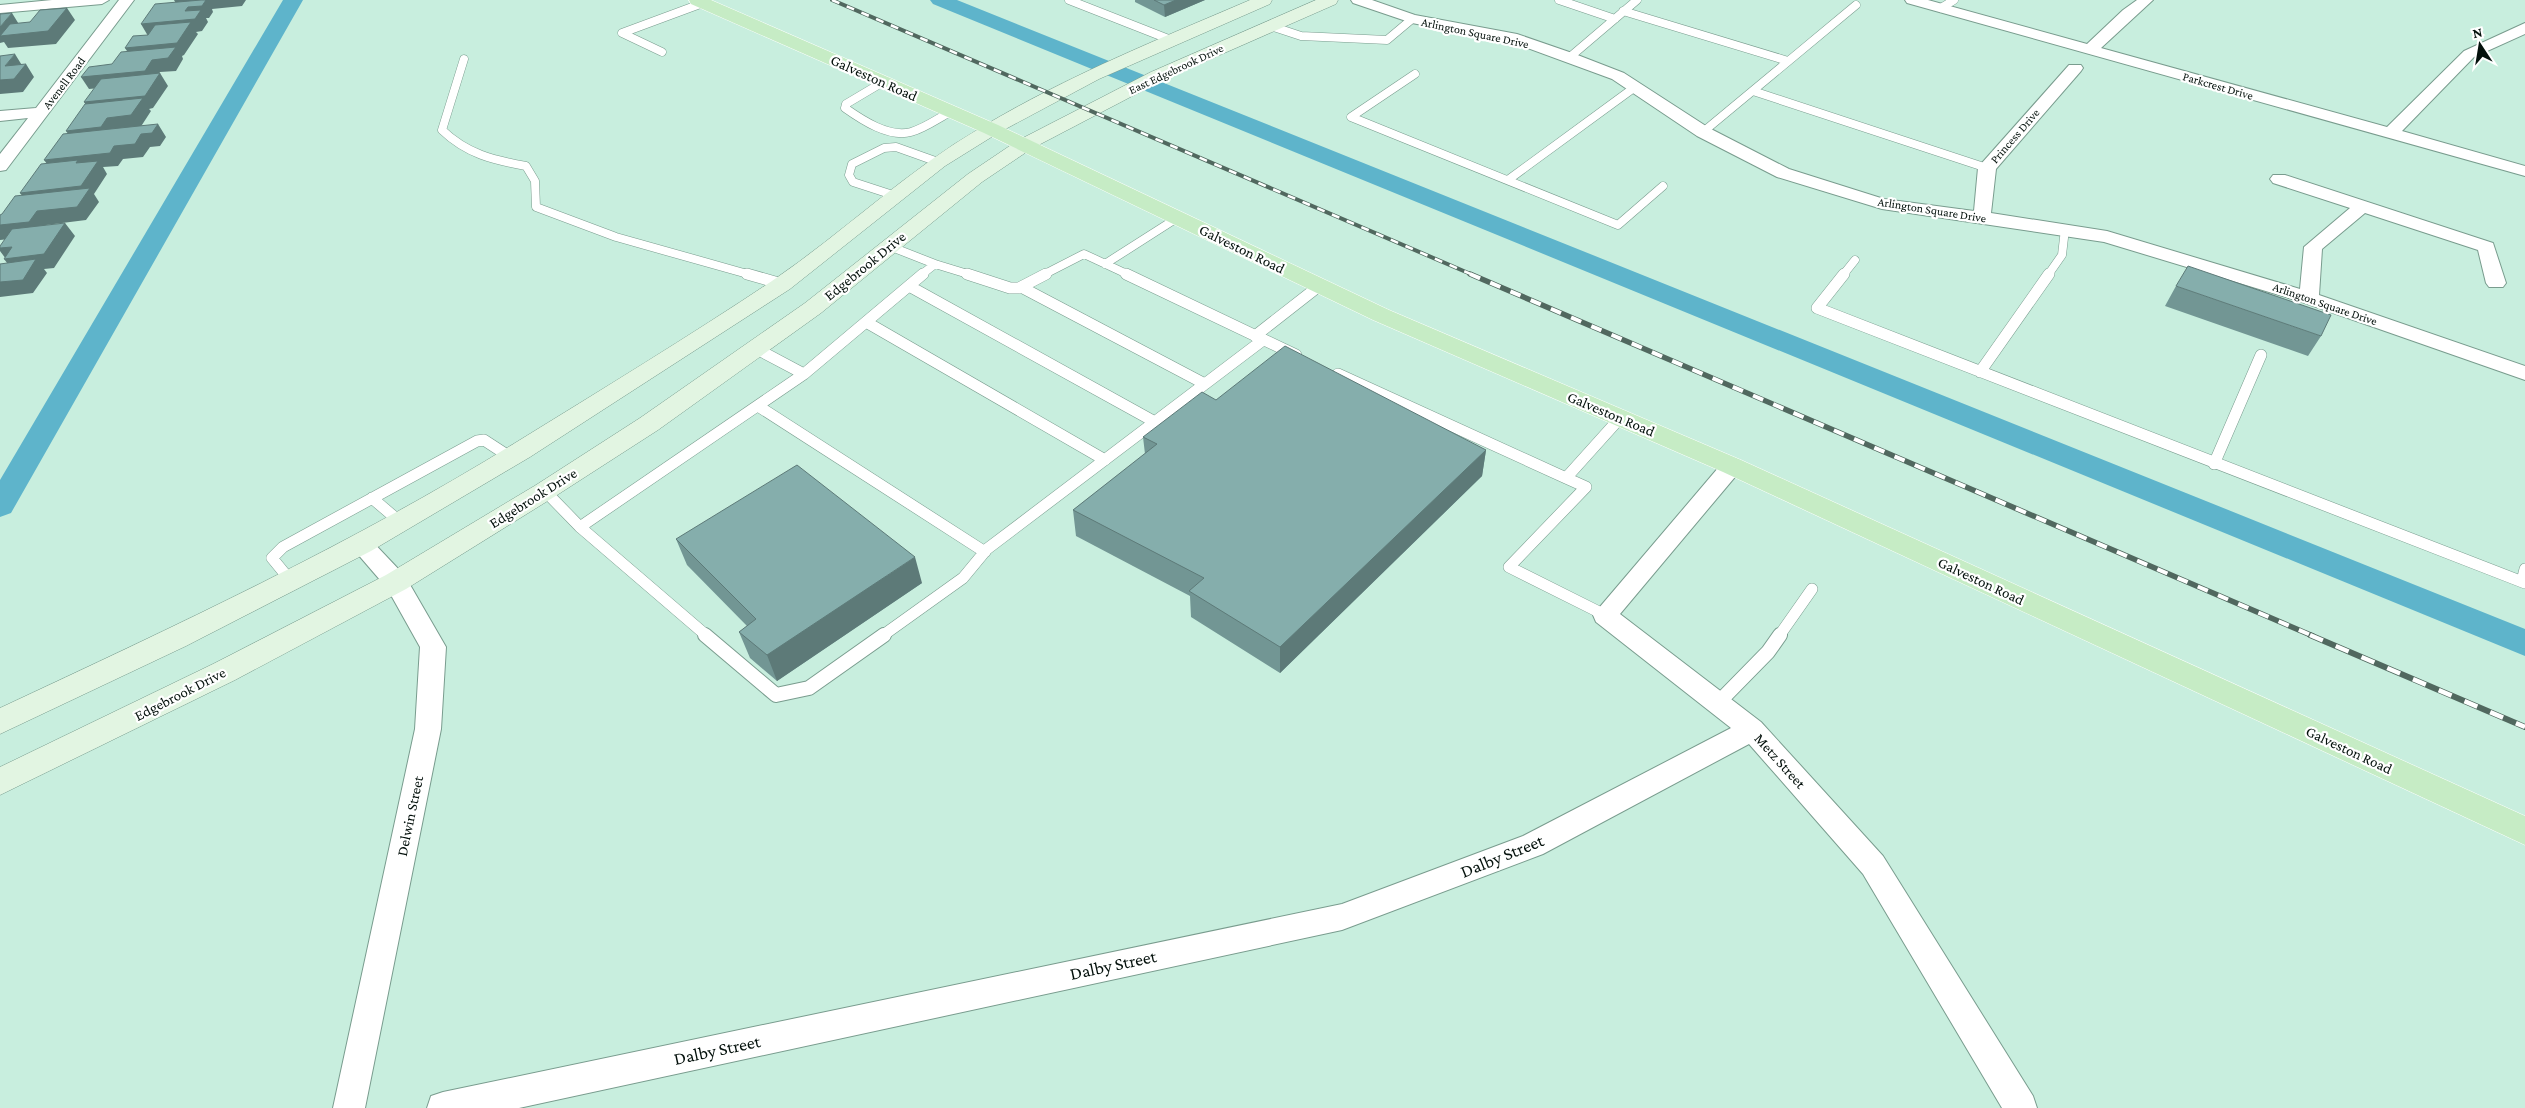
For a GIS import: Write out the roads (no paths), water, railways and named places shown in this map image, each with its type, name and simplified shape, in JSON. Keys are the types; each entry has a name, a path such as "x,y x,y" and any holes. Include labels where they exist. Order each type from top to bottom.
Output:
{"main road":[{"name":"East Edgebrook Drive","path":"991,129 1120,63 1264,0"},
{"name":"East Edgebrook Drive","path":"1024,145 1157,76 1330,0"},
{"name":"Galveston Road","path":"700,1 991,129 1319,286 1732,466 2525,831"},
{"path":"0,722 176,638 360,544 510,457 782,284 938,162 991,129"},
{"name":"Edgebrook Drive","path":"0,782 207,681 396,582 545,491 649,424 813,308 975,178 1024,145"},
{"path":"715,327 755,348"}],"street":[{"path":"0,9 102,0"},
{"name":"Avenell Road","path":"0,166 127,0"},
{"name":"Arlington Square Drive","path":"1358,0 1412,20 1517,39 1618,76 1703,132 1784,173 1882,204 2065,228 2107,236 2309,298 2525,374"},
{"name":"Parkcrest Drive","path":"1912,0 1947,4 2091,50 2525,172"},
{"path":"2091,50 2128,13 2146,0"},
{"path":"2390,134 2469,54 2525,28"},
{"name":"Princess Drive","path":"1982,218 1987,168 2075,68"},
{"path":"0,116 41,112"},
{"path":"2279,178 2486,247 2496,282"},
{"path":"2309,298 2313,247 2362,207"},
{"path":"1605,615 1732,466"},
{"name":"Delwin Street","path":"350,1108 428,729 433,647 396,582 360,544"},
{"name":"Metz Street","path":"1605,615 1752,730 1873,865 2021,1108"},
{"name":"Dalby Street","path":"443,1108 1342,917 1533,846 1752,730"}],"lane":[{"path":"1069,0 1171,40"},
{"path":"1559,0 1615,19"},
{"path":"1570,57 1637,0"},
{"path":"662,52 622,33 700,1"},
{"path":"1703,132 1856,5"},
{"path":"1623,11 1788,61"},
{"path":"1271,26 1301,36 1387,40 1412,20"},
{"path":"464,59 442,130 456,146 479,156 526,166 535,181 536,207 616,237 782,284"},
{"path":"1415,74 1351,117 1618,225 1663,186"},
{"path":"883,82 846,104 845,108 856,116 901,134 912,132 950,112"},
{"path":"1508,180 1635,87"},
{"path":"1753,91 1987,168"},
{"path":"896,147 901,134"},
{"path":"896,196 853,182 848,175 852,164 884,148 896,147 938,162"},
{"path":"1105,264 1177,218"},
{"path":"1980,372 2062,254 2065,228"},
{"path":"889,246 935,264 1010,288 1021,287 1084,254 1305,360"},
{"path":"1855,260 1817,308 2214,464 2523,582 2525,569"},
{"path":"580,527 804,374 935,264"},
{"path":"909,286 1155,422"},
{"path":"545,491 580,527 776,695 809,688 962,578 985,552 1205,384 1319,286"},
{"path":"1021,287 1205,384"},
{"path":"866,322 1105,460"},
{"path":"755,348 804,374"},
{"path":"2214,464 2261,355"},
{"path":"1332,372 1586,487 1509,567 1605,615"},
{"path":"758,406 985,552"},
{"path":"1566,478 1620,418"},
{"path":"290,580 272,558 283,547 477,441 484,440 510,457"},
{"path":"372,498 399,521"},
{"path":"1718,703 1768,652 1812,589"}],"waterway":[{"path":"0,506 293,0"},
{"path":"940,0 2525,643"}],"railway":[{"path":"832,0 1473,275"},
{"path":"1470,274 2313,636"},
{"path":"2310,635 2525,727"}]}
